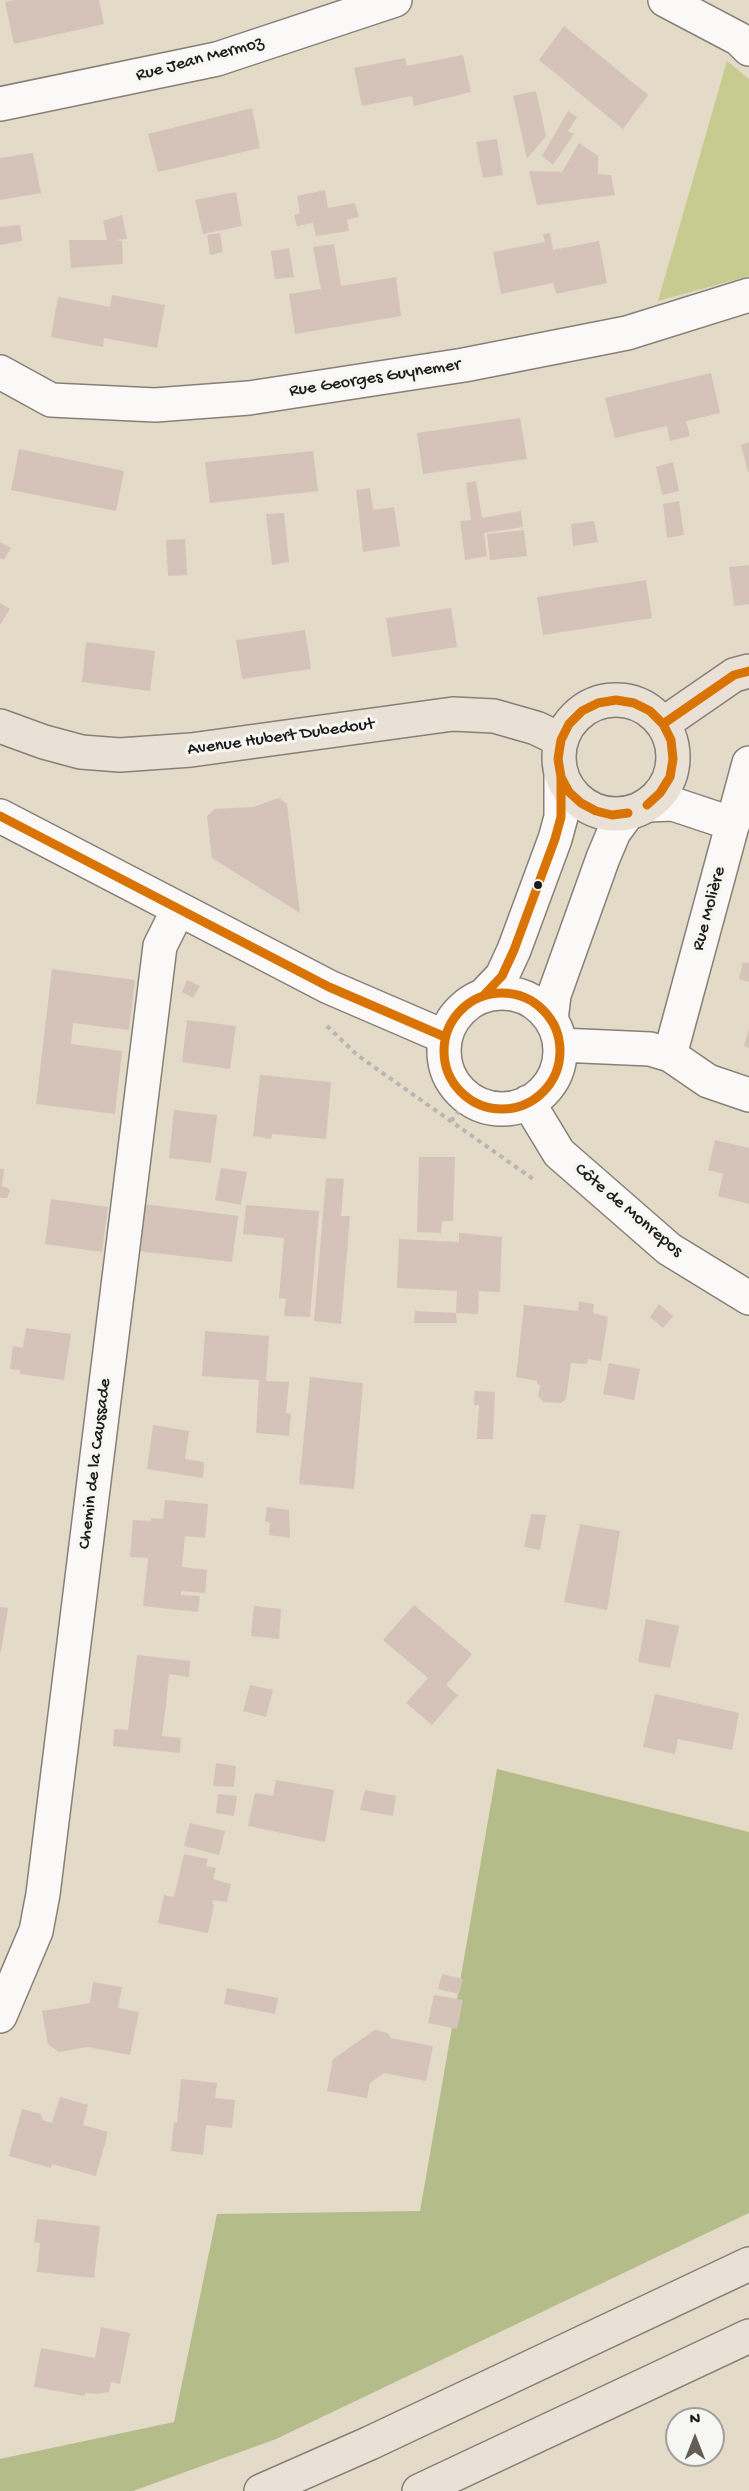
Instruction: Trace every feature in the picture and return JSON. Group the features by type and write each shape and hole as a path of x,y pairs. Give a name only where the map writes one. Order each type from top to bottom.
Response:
{"main road":[{"path":"663,724 734,675 749,671"},
{"path":"616,700 634,703 650,711 663,724 672,749 670,777 660,793 638,809 612,815 596,811 581,803 569,792 561,777 558,759 561,740 568,724 582,711 598,703 616,700"},
{"name":"Avenue Hubert Dubedout","path":"0,726 81,752 120,755 191,750 453,714 494,716 536,728 561,740"},
{"path":"261,2491 370,2443 749,2264"},
{"path":"419,2491 749,2336"}],"street":[{"name":"Rue Jean Mermoz","path":"0,104 217,59 395,0"},
{"path":"665,0 739,39 749,49"},
{"name":"Rue Georges Guynemer","path":"0,372 51,400 155,405 249,398 464,365 627,333 749,295"},
{"name":"Rue Molière","path":"670,1055 749,763"},
{"path":"561,777 561,817 514,950 502,976 484,995 466,1004 453,1019 445,1037 444,1056 448,1074 459,1090 491,1108 510,1108 528,1102 541,1093 551,1081 558,1066 554,994 614,832 638,809 673,804 733,824"},
{"path":"0,816 329,987 445,1037"},
{"name":"Chemin de la Caussade","path":"0,2016 36,1931 43,1894 160,946 178,910"},
{"path":"484,995 503,993 522,996 538,1006 555,1033 650,1049 670,1055 708,1081 749,1095"},
{"name":"Côte de Monrepos","path":"528,1102 559,1153 669,1249 749,1298"}],"path":[{"path":"325,1024 357,1055 452,1121 470,1098"}],"green space":[{"path":"727,61 749,79 749,276 658,301"},
{"path":"497,1769 749,1832 749,2213 276,2439 133,2491 0,2491 0,2459 174,2422 217,2214 420,2211"}],"building":[{"path":"99,0 104,24 14,44 5,2"},
{"path":"564,26 648,95 623,129 539,60"},
{"path":"463,55 471,92 414,106 412,96 362,106 354,68 405,58 407,66"},
{"path":"536,91 546,136 527,159 513,96"},
{"path":"252,108 260,148 158,172 148,134"},
{"path":"568,111 577,117 568,131 574,134 553,165 542,156"},
{"path":"497,139 503,175 483,178 476,142"},
{"path":"579,143 598,156 598,174 611,175 615,195 537,205 529,171 562,172"},
{"path":"33,153 41,193 0,200 0,158"},
{"path":"325,190 328,208 355,203 359,217 347,220 349,231 316,236 313,223 297,226 294,215 300,213 297,196"},
{"path":"236,192 242,226 203,234 195,200"},
{"path":"122,215 127,239 114,240 122,241 123,264 71,268 69,240 107,240 103,221"},
{"path":"20,225 22,241 0,245 0,227"},
{"path":"220,233 223,252 210,255 207,235"},
{"path":"550,233 553,250 599,241 607,283 556,294 553,283 501,294 493,252 545,242 543,234"},
{"path":"334,244 341,286 396,277 401,316 295,334 289,294 321,289 313,247"},
{"path":"289,248 294,277 275,279 271,251"},
{"path":"112,295 165,305 157,348 104,338 103,347 51,337 58,297 110,307"},
{"path":"711,373 720,413 686,421 690,436 670,441 667,426 615,438 605,398"},
{"path":"520,418 527,459 423,474 417,433"},
{"path":"749,442 749,472 748,472 741,445"},
{"path":"19,449 124,471 116,511 11,490"},
{"path":"313,451 318,491 210,503 205,462"},
{"path":"673,462 679,491 662,495 656,467"},
{"path":"476,481 482,518 521,511 523,527 484,533 487,556 465,560 460,521 471,520 466,483"},
{"path":"370,488 373,510 394,507 400,546 363,552 356,490"},
{"path":"679,501 684,535 667,538 663,504"},
{"path":"284,513 289,562 272,565 266,514"},
{"path":"594,521 598,542 573,546 571,524"},
{"path":"524,530 527,556 490,560 487,534"},
{"path":"185,539 187,575 168,576 166,540"},
{"path":"0,542 11,548 4,560 0,558"},
{"path":"749,565 749,604 734,606 729,567"},
{"path":"646,580 652,618 543,635 537,597"},
{"path":"0,603 10,609 0,625"},
{"path":"451,608 457,647 392,657 386,618"},
{"path":"305,630 311,669 242,679 236,640"},
{"path":"86,642 155,651 150,691 82,682"},
{"path":"279,798 287,804 300,913 212,858 207,816 215,809 253,807"},
{"path":"743,962 749,963 749,982 739,979"},
{"path":"52,969 135,980 129,1030 73,1023 71,1044 122,1051 115,1114 36,1104"},
{"path":"187,980 200,986 193,998 182,992"},
{"path":"187,1020 236,1026 230,1069 182,1062"},
{"path":"749,1028 749,1048 744,1046"},
{"path":"260,1075 331,1082 326,1139 272,1134 271,1139 253,1136"},
{"path":"174,1110 217,1115 211,1163 169,1158"},
{"path":"715,1140 749,1148 749,1204 718,1196 723,1174 708,1170"},
{"path":"419,1157 455,1157 453,1221 442,1221 441,1233 417,1232"},
{"path":"221,1168 247,1172 241,1205 215,1200"},
{"path":"0,1169 4,1169 2,1186 10,1191 7,1198 0,1198"},
{"path":"326,1178 344,1179 341,1216 350,1216 341,1324 314,1321"},
{"path":"51,1199 108,1207 102,1252 45,1244"},
{"path":"144,1204 238,1216 232,1262 138,1251"},
{"path":"246,1205 319,1211 310,1317 284,1316 286,1299 279,1298 284,1238 243,1234"},
{"path":"459,1233 502,1237 500,1292 479,1291 478,1314 456,1313 457,1291 397,1288 399,1239 459,1242"},
{"path":"579,1301 594,1304 593,1313 608,1317 601,1361 588,1359 587,1364 571,1363 566,1399 561,1403 543,1402 538,1396 540,1385 537,1381 516,1377 524,1305 578,1311"},
{"path":"659,1304 673,1316 663,1328 650,1317"},
{"path":"415,1311 456,1313 457,1323 414,1323"},
{"path":"26,1328 71,1334 64,1380 20,1374 20,1370 10,1369 13,1346 23,1348"},
{"path":"205,1331 269,1336 266,1381 289,1382 286,1413 291,1414 289,1436 256,1433 259,1380 202,1376"},
{"path":"609,1363 640,1369 634,1400 603,1394"},
{"path":"310,1377 363,1383 354,1489 299,1484"},
{"path":"475,1391 495,1392 493,1439 477,1439 479,1405 474,1405"},
{"path":"153,1425 189,1431 185,1459 204,1462 203,1478 147,1469"},
{"path":"165,1500 208,1504 205,1538 185,1536 182,1567 207,1570 205,1593 181,1591 181,1595 200,1596 198,1612 143,1606 148,1558 130,1557 133,1520 163,1519"},
{"path":"267,1507 289,1510 290,1538 269,1535 270,1523 265,1521"},
{"path":"531,1514 546,1515 540,1550 524,1547"},
{"path":"580,1524 620,1531 607,1610 564,1602"},
{"path":"414,1605 472,1654 446,1685 458,1695 432,1725 406,1703 428,1678 383,1640"},
{"path":"254,1606 281,1609 279,1639 251,1636"},
{"path":"0,1607 8,1608 1,1651 0,1651"},
{"path":"646,1619 679,1626 670,1668 638,1662"},
{"path":"137,1655 190,1661 189,1677 169,1674 162,1736 181,1738 180,1753 113,1746 114,1729 128,1730"},
{"path":"250,1685 273,1690 266,1717 243,1711"},
{"path":"655,1694 739,1713 732,1750 678,1739 675,1754 643,1747"},
{"path":"216,1763 236,1766 234,1787 213,1786"},
{"path":"276,1780 334,1790 325,1842 248,1826 255,1793 273,1796"},
{"path":"365,1790 396,1796 393,1816 360,1810"},
{"path":"218,1794 237,1796 234,1816 216,1813"},
{"path":"190,1823 225,1831 219,1855 184,1846"},
{"path":"184,1854 208,1859 206,1866 216,1868 213,1879 231,1884 227,1902 213,1900 208,1933 158,1923 164,1895 174,1897"},
{"path":"442,1974 463,1979 459,1994 438,1989"},
{"path":"93,1982 122,1987 118,2008 139,2012 130,2055 88,2047 59,2052 48,2044 42,2011 90,2003"},
{"path":"227,1988 278,1998 275,2014 224,2004"},
{"path":"434,1995 463,2000 457,2029 428,2023"},
{"path":"375,2030 388,2033 391,2038 433,2046 426,2081 384,2073 370,2083 367,2098 327,2091 333,2059"},
{"path":"181,2079 217,2083 215,2098 235,2100 232,2128 206,2125 203,2155 171,2151 174,2122 177,2123"},
{"path":"60,2097 88,2105 83,2125 108,2132 96,2176 52,2164 51,2168 9,2156 22,2109 41,2114 43,2120 52,2123"},
{"path":"37,2219 100,2226 94,2278 37,2272 40,2243 34,2242"},
{"path":"101,2327 130,2333 120,2384 111,2382 109,2392 85,2393 85,2396 34,2387 41,2348 95,2358"}],"transit line":[{"path":"663,724 734,675 749,671"},
{"path":"561,777 558,759 561,740 569,724 582,711 598,703 616,700 634,703 650,711 663,724 671,740 673,759 670,777 660,793 647,805"},
{"path":"484,995 502,976 514,950 555,839 561,817 561,777"},
{"path":"561,777 569,792 581,803 596,811 612,815 628,813"},
{"path":"0,816 329,987 445,1037"},
{"path":"502,993 524,998 543,1010 555,1029 560,1051 555,1073 543,1092 524,1104 502,1109 480,1104 461,1092 449,1073 444,1051 449,1029 461,1010 480,998 502,993"}]}
